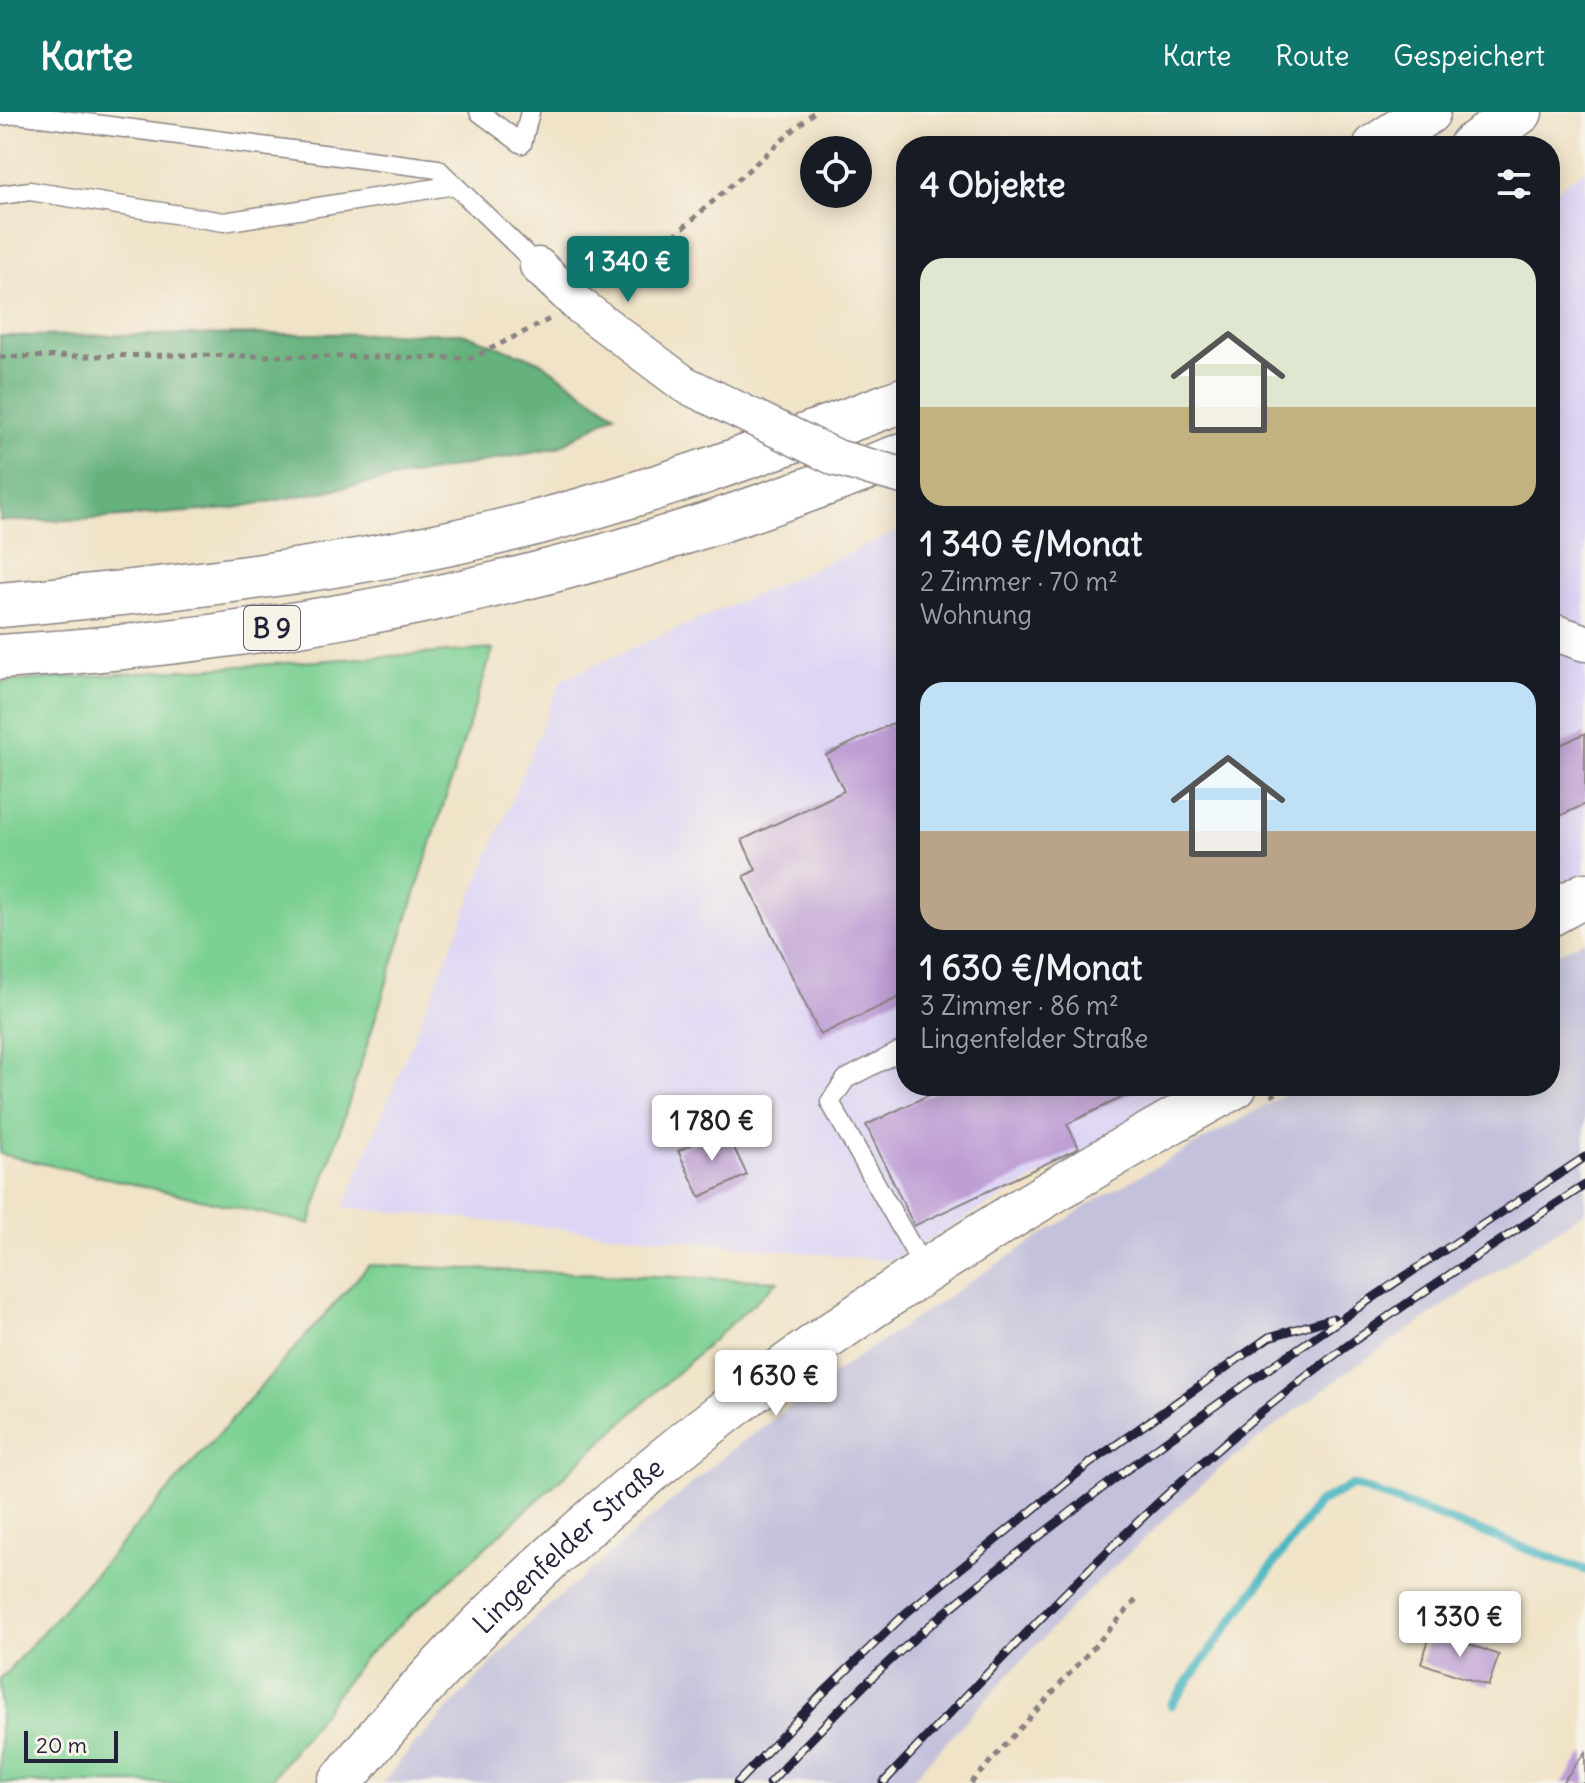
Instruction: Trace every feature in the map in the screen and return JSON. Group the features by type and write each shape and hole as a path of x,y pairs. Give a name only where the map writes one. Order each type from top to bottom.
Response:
{"main road":[{"path":"1391,136 1428,112"},
{"path":"1485,136 1520,112"},
{"name":"B 9","path":"0,605 225,581 381,557 472,538 618,501 896,403"},
{"name":"B 9","path":"0,657 236,634 411,604 540,574 742,514 896,458"},
{"path":"1560,909 1585,895"},
{"name":"Lingenfelder Straße","path":"340,1783 431,1678 514,1591 604,1509 801,1355 955,1252 1122,1151 1242,1096"}],"street":[{"path":"538,266 579,305 684,384 837,458 896,474"},
{"path":"1560,634 1585,643"}],"lane":[{"path":"479,112 522,144 530,112"},
{"path":"0,116 18,114 438,169 538,266"},
{"path":"0,195 30,191 224,222 455,185"},
{"path":"896,1053 846,1079 830,1102 926,1272"}],"path":[{"path":"0,357 472,358 579,305 667,242 814,112"},
{"path":"971,1783 1136,1600"}],"shaded area":[{"path":"1585,169 1585,873 1560,887 1560,188"},
{"path":"896,532 896,1096 1180,1096 891,1261 344,1207 561,680"},
{"path":"1585,940 1585,1211 1351,1369 1216,1471 1072,1607 908,1783 382,1783 413,1746 537,1616 730,1451 839,1370 1093,1202 1282,1096 1560,1096 1560,952"}],"green space":[{"path":"462,333 539,361 615,414 557,448 229,509 80,520 0,521 0,336"},
{"path":"493,649 310,1224 0,1154 0,682"},
{"path":"369,1265 778,1281 364,1658 269,1783 0,1783 0,1680"}],"building":[{"path":"896,722 896,999 820,1035 744,876 756,870 742,840 844,791 826,755"},
{"path":"1585,733 1585,804 1560,816 1560,745"},
{"path":"927,1096 1125,1096 1067,1124 1079,1148 914,1226 866,1125"},
{"path":"725,1129 747,1175 700,1197 678,1151"},
{"path":"1432,1631 1499,1655 1488,1686 1421,1663"},
{"path":"1585,1752 1585,1783 1562,1783"}],"waterway":[{"path":"1171,1705 1318,1503 1353,1485 1585,1570"}],"railway":[{"path":"769,1783 915,1638 1076,1508 1242,1387 1585,1157"},
{"path":"883,1783 1101,1557 1240,1430 1366,1333 1585,1185"},
{"path":"737,1783 818,1698 906,1613 1089,1464 1269,1337 1333,1318"}]}
